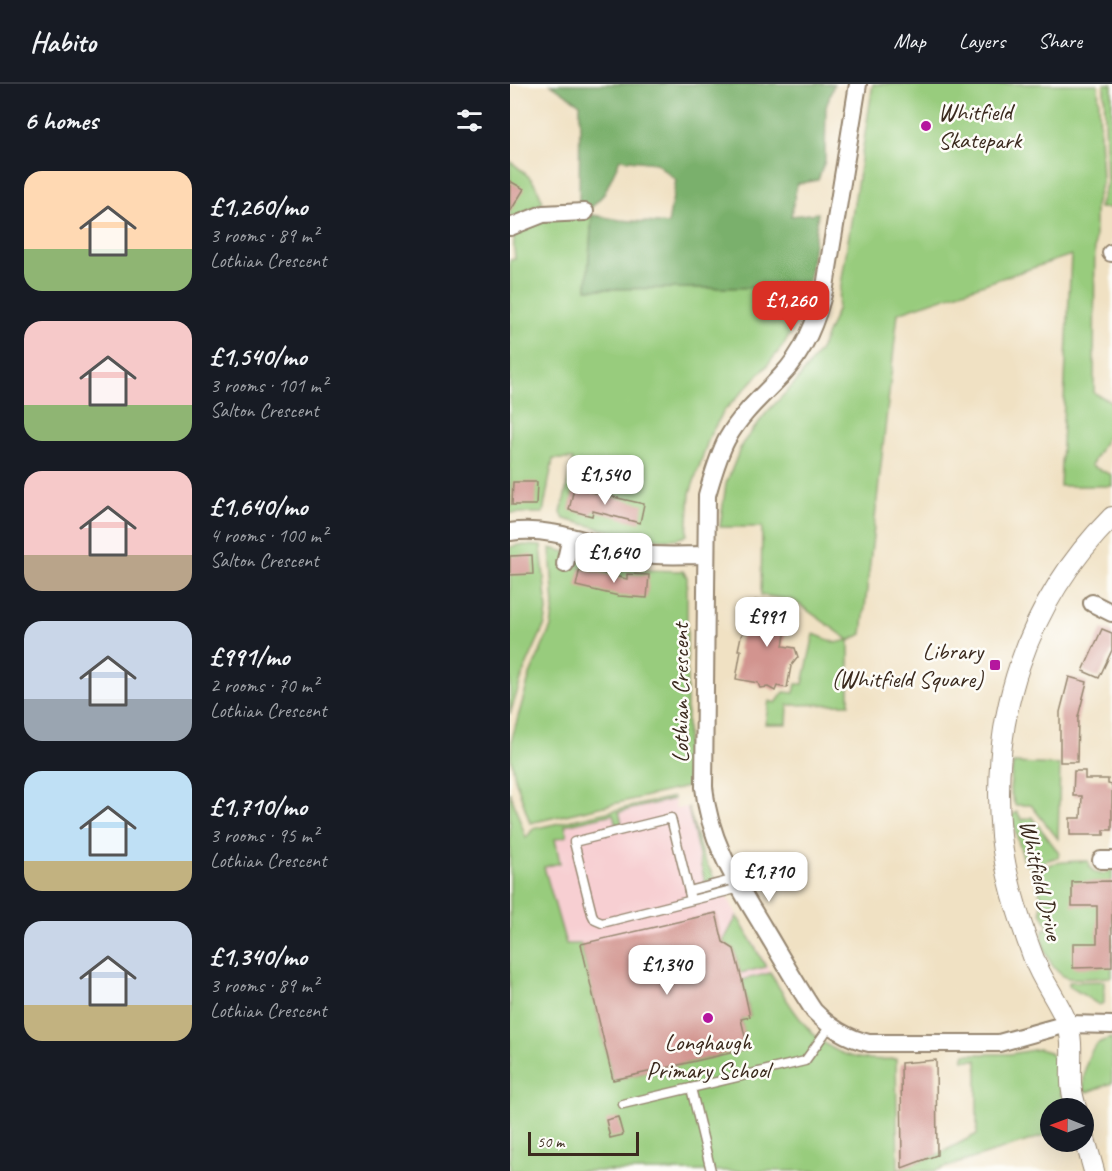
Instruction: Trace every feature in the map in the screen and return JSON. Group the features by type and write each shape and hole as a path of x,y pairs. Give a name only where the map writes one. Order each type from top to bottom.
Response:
{"street":[{"name":"Lothian Crescent","path":"858,84 825,287 817,320 801,352 783,375 748,408 728,437 707,495 704,787 710,826 718,847 738,883 814,1011 830,1026 853,1040 869,1043 999,1043 1067,1024 1112,1025"},
{"path":"510,227 543,214 585,212"},
{"name":"Whitfield Drive","path":"1074,1098 1067,1024 1034,960 1013,893 1001,838 999,771 1003,726 1010,694 1032,633 1063,575 1112,517"},
{"path":"510,532 540,531 649,555 705,555"},
{"path":"565,564 571,537"},
{"path":"1092,603 1112,614"},
{"path":"1089,1152 1095,1171"}],"lane":[{"path":"690,896 671,818 574,842 591,914 595,920 602,923 738,883"},
{"path":"623,1104 805,1061 830,1026"},
{"path":"691,1088 711,1171"}],"shaded area":[{"path":"673,797 676,809 688,807 702,855 800,1021 820,1040 846,1055 866,1059 896,1059 898,1171 614,1171 566,944 533,829"}],"green space":[{"path":"551,84 834,84 826,107 825,161 818,180 797,184 791,216 818,213 808,287 587,289 592,215 668,224 676,180 656,163 620,159 604,194 590,209 579,207 580,104"},
{"path":"873,84 1098,84 1102,181 1095,206 1094,393 1112,402 1112,428 1091,466 1112,475 1112,486 1060,486 1071,255 898,313 862,634 849,641 849,704 788,705 787,724 765,724 769,701 776,703 784,692 794,693 796,684 803,684 814,634 836,643 849,640 793,600 761,595 762,527 720,527 726,484 742,444 767,412 797,381 820,350 837,310"},
{"path":"1104,84 1112,84 1112,208 1099,208 1107,182"},
{"path":"510,161 531,179 543,203 515,217 510,217"},
{"path":"592,215 587,289 808,287 799,317 785,343 766,367 724,411 710,435 690,493 687,535 677,539 627,535 564,519 561,513 573,459 553,459 543,513 510,513 510,260 515,259 514,238 520,229 538,221"},
{"path":"541,546 547,611 545,624 524,671 510,714 510,547"},
{"path":"550,548 639,570 683,571 687,577 687,787 530,823 515,778 511,758 512,738 530,675 551,627 554,606"},
{"path":"1013,763 1060,765 1058,839 1031,805 1015,805 1010,790"},
{"path":"510,792 526,838 533,829 673,797 674,799 619,812 622,823 616,825 613,814 565,825 567,836 555,839 560,863 544,867 566,944 581,944 613,1080 747,1049 741,1019 750,1016 742,980 770,973 798,1016 809,1029 835,1050 850,1056 896,1059 898,1169 937,1155 977,1134 977,1060 963,1060 965,1054 1010,1054 1039,1049 1049,1052 1057,1062 1062,1098 1040,1098 1040,1137 934,1171 510,1171"},
{"path":"688,807 702,855 715,879 705,883"},
{"path":"1017,812 1022,820 1032,817 1059,853 1058,857 1045,861 1035,868 1025,864 1011,816"},
{"path":"1088,861 1091,869 1100,874 1112,869 1112,977 1068,978 1052,964 1045,950 1043,935 1044,929 1048,926 1041,911 1038,875 1048,865"},
{"path":"737,916 766,967 740,973 734,949 723,942"},
{"path":"1104,981 1104,1003 1099,1005 1069,986 1069,982"},
{"path":"1112,1038 1112,1083 1088,1092 1084,1090 1084,1078 1091,1053 1098,1043"}],"building":[{"path":"510,181 524,189 510,212"},
{"path":"513,482 537,482 536,505 512,505"},
{"path":"574,488 644,504 640,523 593,511 592,516 569,510"},
{"path":"532,555 533,574 510,575 510,556"},
{"path":"580,568 627,579 627,574 649,575 647,598 619,596 576,586"},
{"path":"755,600 790,606 783,646 795,648 798,657 791,666 787,688 777,686 775,691 768,687 760,688 758,683 736,679 741,636 743,633 749,633"},
{"path":"1102,629 1112,633 1112,650 1099,678 1083,671"},
{"path":"1069,677 1087,682 1078,717 1077,762 1060,762 1060,712"},
{"path":"1074,771 1085,771 1085,779 1108,779 1108,784 1112,785 1112,830 1104,830 1104,835 1070,835 1070,818 1081,818 1082,796 1073,796"},
{"path":"1112,881 1112,967 1073,968 1073,943 1097,943 1097,906 1072,906 1072,882"},
{"path":"716,913 723,942 734,949 742,980 750,1017 741,1019 748,1049 613,1080 581,944"},
{"path":"936,1060 937,1155 902,1168 901,1063"},
{"path":"618,1117 623,1135 610,1138 606,1120"}],"place":[{"name":"Whitfield Skatepark","path":"926,126"},
{"name":"Library (Whitfield Square)","path":"995,665"},
{"name":"Longhaugh Primary School","path":"708,1018"}]}
